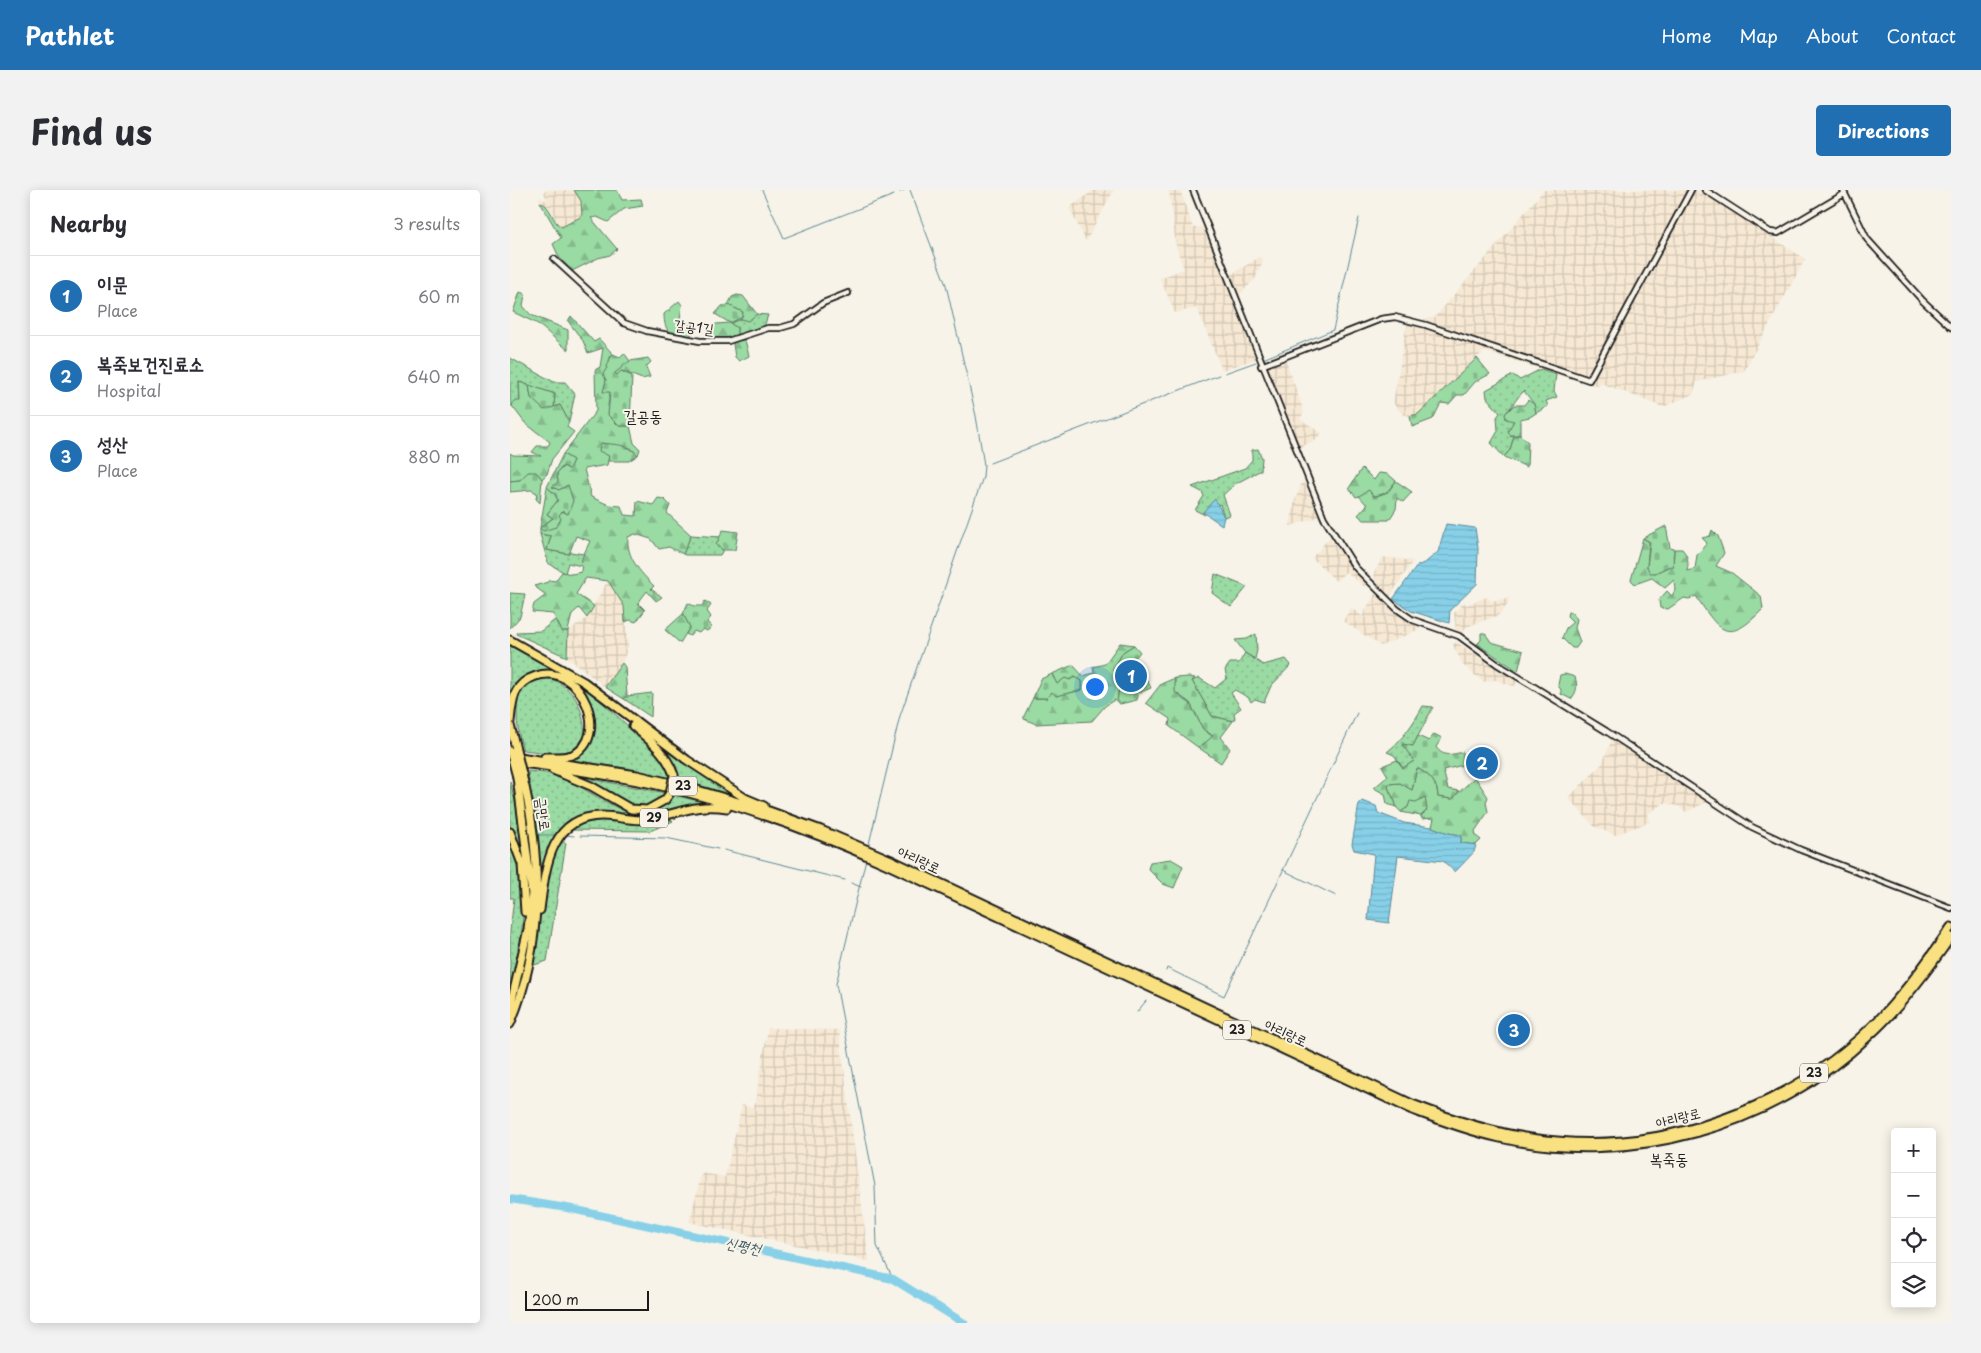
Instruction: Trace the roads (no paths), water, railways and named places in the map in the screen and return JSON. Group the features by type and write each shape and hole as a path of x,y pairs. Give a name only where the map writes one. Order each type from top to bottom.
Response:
{"highway":[{"path":"510,640 560,667 594,690 687,760 745,798 767,806 769,811"},
{"path":"510,723 512,700 517,687 527,678 554,673 568,680 581,692 588,708 590,727 588,740 582,749 572,755 560,758 545,757 540,760"},
{"path":"551,767 554,771 591,786 631,809 647,810 665,800 673,785 674,775 670,763 650,740 594,690"},
{"name":"금만로","path":"510,723 513,750 519,775 532,894 528,929 510,1008"},
{"name":"아리랑로","path":"510,756 637,775 684,786 769,811 849,844 1412,1104 1452,1120 1502,1133 1570,1142 1601,1144 1657,1142 1725,1124 1776,1102 1801,1088 1845,1057 1888,1018 1914,988 1951,937"},
{"name":"아리랑로","path":"510,761 661,786 734,806 849,844"},
{"name":"금만로","path":"510,1024 519,1003 525,980 537,908 534,841 528,798 519,775"},
{"name":"29","path":"537,908 540,910 547,859 553,845 564,830 574,824 595,816 646,820 697,806 708,805 730,808 734,806"},
{"path":"510,832 516,844 525,878 524,928 528,929"},
{"name":"아리랑로","path":"1626,1143 1724,1118 1773,1097 1822,1068 1884,1014 1910,984 1951,927"}],"street":[{"path":"1193,190 1261,366 1331,532 1355,567 1397,609 1424,625 1459,636 1497,664 1606,731 1752,827 1801,850 1951,908"},
{"path":"1261,366 1381,320 1395,317 1426,325 1589,380 1691,190"},
{"path":"1705,190 1770,232 1778,232 1844,192 1867,239 1951,327"},
{"name":"갈공1길","path":"554,259 624,323 648,331 700,341 728,341 768,328 787,326 803,318 823,303 848,293"}],"water":[{"path":"1215,499 1224,517 1222,525 1203,512"},
{"path":"1446,524 1475,528 1478,548 1477,584 1450,610 1449,623 1411,611 1393,599 1417,566 1426,562 1438,552"},
{"path":"1362,801 1376,806 1378,813 1404,823 1432,827 1448,833 1461,835 1461,843 1476,845 1474,852 1455,872 1443,861 1398,856 1389,923 1368,920 1374,854 1354,850 1352,844 1359,804"}],"waterway":[{"path":"762,190 784,238 894,195"},
{"path":"900,192 905,190"},
{"path":"868,848 900,716 983,477 984,465 976,416 946,285 910,190"},
{"path":"1263,359 1333,330 1359,218"},
{"path":"1225,373 1256,362"},
{"path":"990,463 1219,375"},
{"path":"1166,971 1167,968 1224,996 1357,713"},
{"path":"538,835 557,835"},
{"path":"566,835 574,836"},
{"path":"580,836 666,838 718,849"},
{"path":"724,850 845,880"},
{"path":"866,859 836,984 875,1186 877,1246 893,1279"},
{"path":"1283,870 1336,896"},
{"path":"851,883 861,887"},
{"path":"1137,1012 1146,1001"},
{"name":"신평천","path":"510,1199 567,1208 893,1279 964,1323"}],"place":[{"name":"이문","path":"1131,676"},
{"name":"복죽보건진료소","path":"1482,763"},
{"name":"성산","path":"1514,1030"}],"district":[{"name":"갈공동","path":"643,416"},
{"name":"복죽동","path":"1669,1159"}]}
